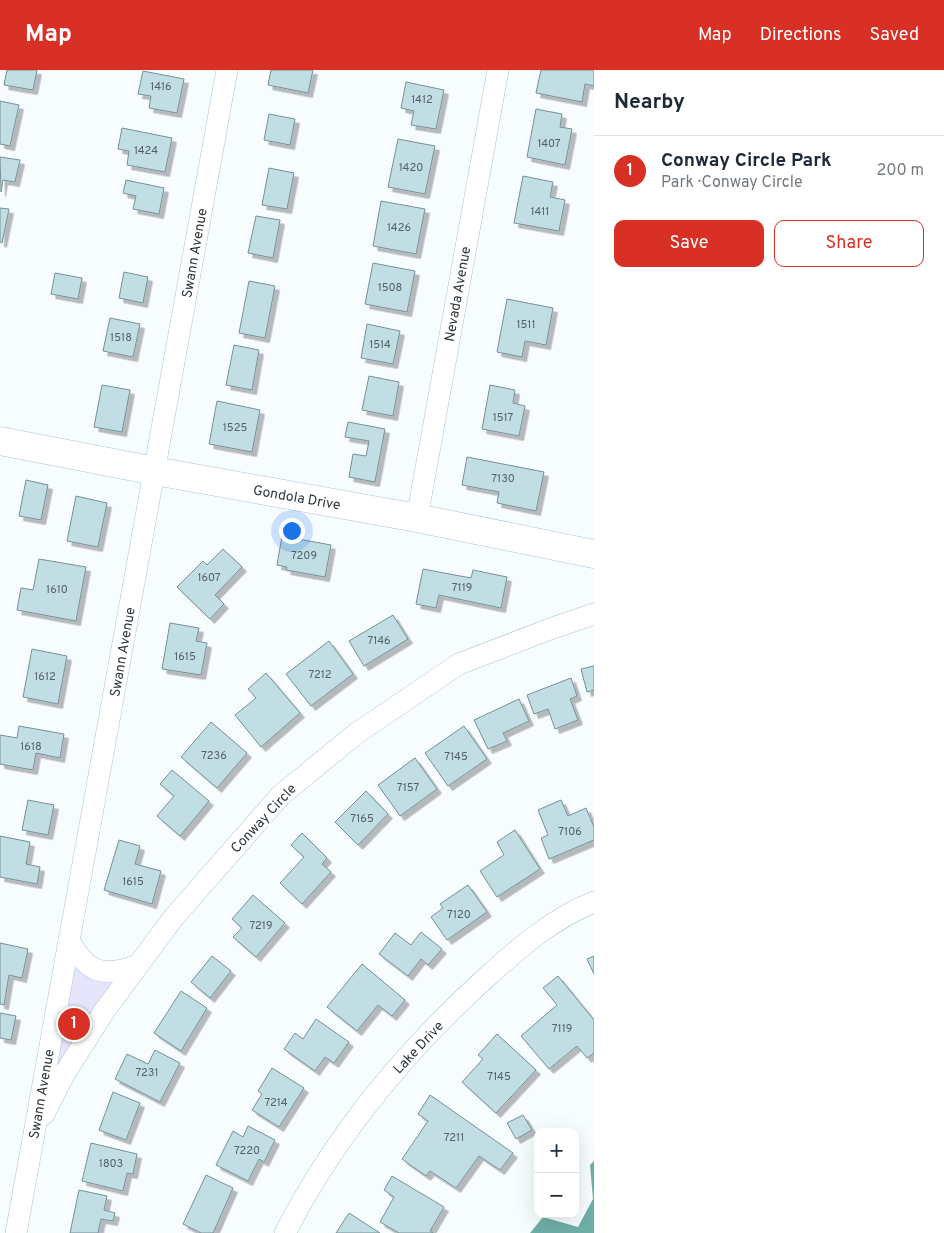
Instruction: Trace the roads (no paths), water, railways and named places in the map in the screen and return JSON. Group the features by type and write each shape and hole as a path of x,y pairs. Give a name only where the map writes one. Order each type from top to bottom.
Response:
{"street":[{"name":"Swann Avenue","path":"16,1233 227,70"},
{"name":"Nevada Avenue","path":"417,518 498,70"},
{"name":"Gondola Drive","path":"0,441 154,471 417,518 593,555"},
{"name":"Conway Circle","path":"33,1136 65,1073 105,1010 174,917 281,795 357,732 459,664 550,628 594,614"},
{"name":"Lake Drive","path":"285,1233 297,1210 341,1140 402,1062 466,996 525,943 580,907 594,902"},
{"path":"69,940 78,957 90,966 104,972 120,972 138,966"}],"place":[{"name":"Conway Circle Park","path":"74,1024"}]}
